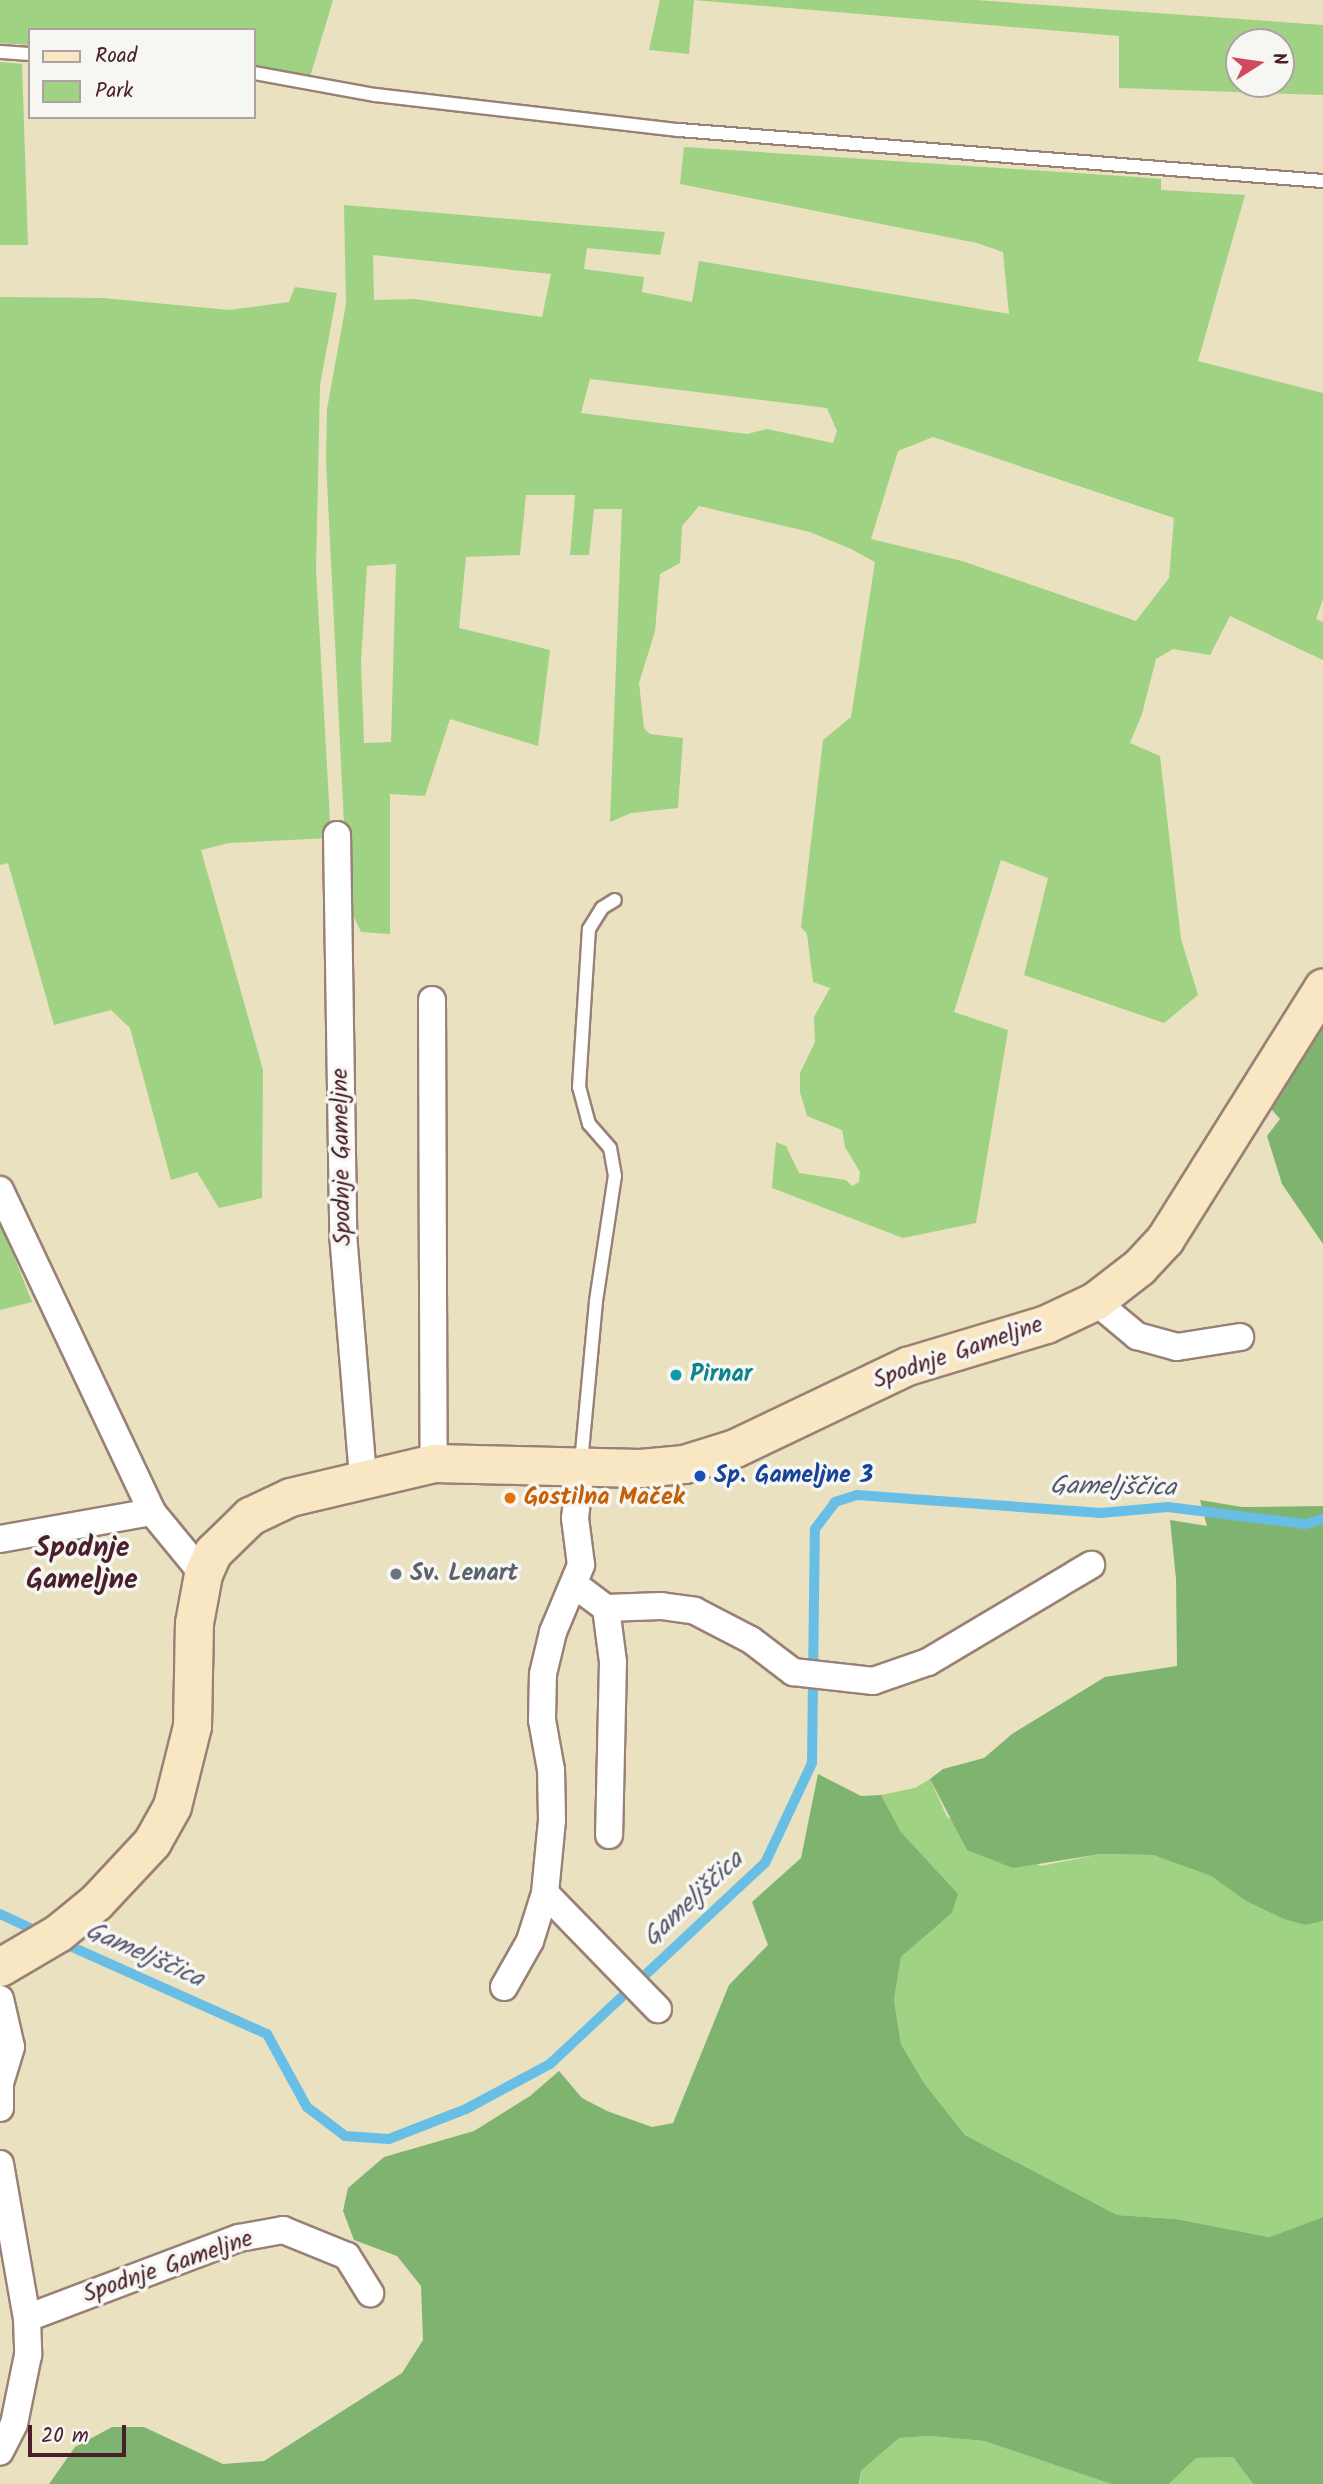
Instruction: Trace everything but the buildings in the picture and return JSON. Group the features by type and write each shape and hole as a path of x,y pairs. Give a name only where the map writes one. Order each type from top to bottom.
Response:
{"street":[{"name":"Spodnje Gameljne","path":"337,835 343,1234 363,1478"},
{"name":"Spodnje Gameljne","path":"8,1962 96,1902 152,1842 172,1806 192,1726 194,1623 204,1574 213,1552 250,1516 290,1497 434,1462 581,1467 684,1464 736,1448 906,1366 1046,1324 1095,1301 1139,1267 1165,1238 1323,987"},
{"path":"432,1000 434,1462"},
{"path":"0,1189 152,1512 204,1574"},
{"path":"1095,1301 1137,1336 1177,1347 1240,1337"},
{"path":"504,1987 530,1941 545,1893 552,1795 542,1720 543,1674 553,1632 582,1565 575,1517 581,1467"},
{"path":"0,1539 152,1512"},
{"path":"575,1585 606,1608 661,1606 695,1611 751,1640 793,1672 873,1681 928,1662 1091,1565"},
{"path":"606,1608 613,1662 609,1835"},
{"path":"545,1893 653,2003"},
{"path":"0,1999 11,2047 1,2083 0,2108"},
{"path":"0,2164 27,2318 23,2391 0,2452"},
{"name":"Spodnje Gameljne","path":"27,2318 239,2238 283,2230 347,2256 370,2293"}],"lane":[{"path":"0,52 28,54"},
{"path":"256,73 375,95 679,130 1323,181"},
{"path":"581,1467 596,1301 615,1176 610,1148 589,1124 579,1087 589,929 602,908 615,900"}],"green space":[{"path":"0,0 333,0 310,77 256,69 256,28 28,28 28,45 0,43"},
{"path":"660,0 694,0 689,54 649,50"},
{"path":"694,0 976,0 1323,25 1323,95 1295,94 1295,28 1225,28 1225,92 1119,88 1119,36"},
{"path":"0,62 22,64 28,245 0,245"},
{"path":"684,147 1161,179 1161,190 1245,195 1198,361 1323,393 1323,599 1316,619 1323,622 1323,660 1230,616 1210,655 1173,649 1156,659 1142,714 1130,743 1160,756 1181,939 1198,995 1164,1023 1024,975 1048,878 1001,860 954,1012 1008,1030 976,1223 903,1238 772,1188 776,1142 786,1146 799,1173 846,1180 852,1186 859,1182 860,1172 845,1147 842,1130 807,1116 800,1092 800,1073 815,1042 814,1017 830,988 813,982 807,934 801,927 823,740 851,717 875,562 851,549 810,532 699,506 682,526 680,563 660,574 655,631 639,683 644,728 650,734 683,738 678,808 631,813 610,822 622,509 594,509 589,555 570,555 575,495 526,495 520,555 466,557 459,628 550,650 538,746 450,719 425,796 390,794 390,934 361,932 348,904 326,461 327,409 346,304 344,205 665,232 660,255 587,248 584,269 644,277 642,292 692,302 699,261 1009,314 1003,252 977,243 680,184","holes":["373,255 551,274 542,317 415,299 374,300","590,379 827,408 837,431 833,443 767,429 747,434 581,413","933,437 1174,518 1169,578 1136,621 962,561 871,539 898,451","396,564 391,742 364,743 361,662 367,566"]},
{"path":"295,287 337,293 320,385 316,570 331,838 229,843 201,850 263,1070 262,1198 219,1208 197,1172 171,1180 130,1028 111,1010 54,1025 8,863 0,865 0,297 103,298 229,310 289,302"},
{"path":"1323,1020 1323,1244 1282,1184 1267,1136 1280,1119 1267,1104"},
{"path":"0,1221 32,1302 0,1310"},
{"path":"1200,1500 1242,1507 1323,1506 1323,1921 1306,1925 1284,1919 1246,1901 1211,1876 1153,1855 1101,1854 1013,1868 967,1850 930,1779 943,1769 984,1758 1012,1734 1105,1677 1177,1666 1176,1579 1170,1520 1207,1526"},
{"path":"818,1774 861,1796 881,1795 901,1832 958,1894 952,1913 901,1957 894,2000 901,2044 924,2083 965,2135 1117,2215 1176,2219 1269,2237 1323,2217 1323,2484 1253,2484 1233,2457 1196,2458 1169,2484 1111,2484 984,2441 929,2436 899,2438 861,2471 859,2484 49,2484 75,2447 112,2427 144,2427 223,2464 264,2461 402,2373 423,2340 421,2286 397,2256 354,2240 343,2211 348,2188 384,2157 474,2131 530,2096 559,2071 582,2098 607,2111 652,2127 673,2123 729,1985 768,1945 752,1902 801,1858"},
{"path":"930,1779 947,1817 1041,1866 1101,1854 1153,1855 1211,1876 1246,1901 1306,1925 1323,1921 1323,2217 1269,2237 1176,2219 1117,2215 965,2135 924,2083 901,2044 894,2000 901,1957 952,1913 957,1894 901,1832 881,1795 915,1788"},
{"path":"929,2436 984,2441 1111,2484 860,2484 861,2471 899,2438"},
{"path":"1233,2457 1253,2484 1169,2484 1196,2458"}],"waterway":[{"name":"Gameljščica","path":"61,1942 267,2034 307,2107 345,2136 389,2139 466,2109 550,2064 765,1863 812,1763 815,1529 835,1502 857,1495 1101,1513 1168,1507 1305,1524 1323,1519"},
{"name":"Gameljščica","path":"0,1914 41,1933"}],"place":[{"name":"Pirnar","path":"676,1375"},
{"name":"Sp. Gameljne 3","path":"700,1476"},
{"name":"Gostilna Maček","path":"510,1498"},
{"name":"Sv. Lenart","path":"396,1574"}],"district":[{"name":"Spodnje Gameljne","path":"82,1565"}]}
